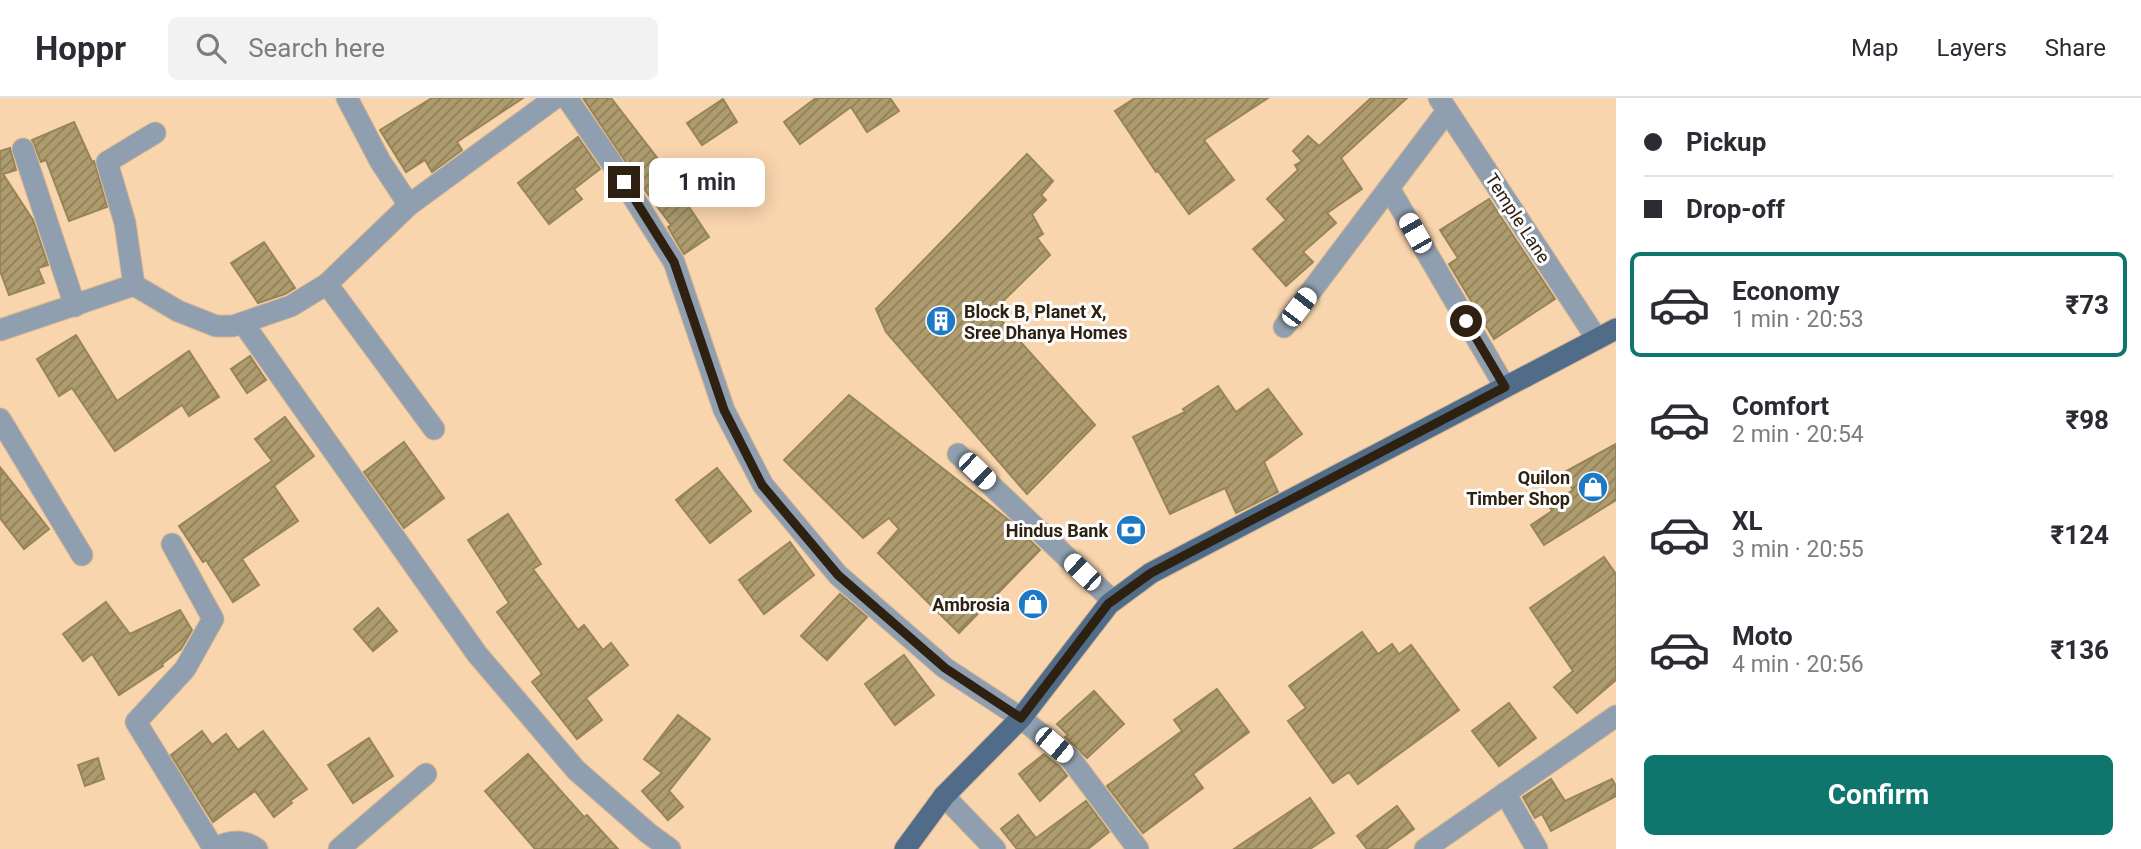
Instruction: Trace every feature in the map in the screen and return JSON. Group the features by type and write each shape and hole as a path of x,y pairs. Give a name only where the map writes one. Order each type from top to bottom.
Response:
{"main road":[{"path":"905,849 944,796 1021,718 1113,601 1151,573 1616,328"}],"street":[{"path":"346,98 380,161 409,205"},
{"path":"134,285 178,311 216,326 233,326 291,306 327,284 409,205 555,98"},
{"path":"567,98 674,262 724,410 762,485 838,575 945,668 1021,718 1070,758 1138,849"},
{"path":"1284,327 1389,188 1443,105"},
{"name":"Temple Lane","path":"1443,105 1597,339"},
{"path":"134,285 125,223 107,162 155,133"},
{"path":"23,149 75,306"},
{"path":"1389,188 1505,387"},
{"path":"327,284 434,429"},
{"path":"0,330 134,285"},
{"path":"243,323 477,654 576,770 670,849"},
{"path":"0,419 82,555"},
{"path":"958,454 1113,601"},
{"path":"172,544 213,619 185,669 136,722 214,849 227,842 250,844 257,849"},
{"path":"1425,849 1616,716"},
{"path":"340,849 426,774"},
{"path":"1505,793 1537,849"},
{"path":"944,796 995,849"}],"building":[{"path":"432,98 523,98 457,142 462,150 432,172 425,160 406,172 380,130"},
{"path":"583,98 611,98 675,181 673,183 709,237 684,254 668,227 671,225"},
{"path":"816,98 890,98 899,111 867,132 851,107 800,144 784,122"},
{"path":"1135,98 1268,98 1204,140 1234,180 1189,214 1158,171 1156,172 1115,111"},
{"path":"1371,98 1407,98 1341,158 1362,189 1327,213 1336,223 1303,252 1313,262 1286,286 1253,249 1286,220 1267,199 1298,170 1295,165 1302,161 1293,151 1308,136 1319,146"},
{"path":"723,99 737,122 702,145 687,123"},
{"path":"74,122 92,162 94,161 107,207 69,221 46,160 41,162 32,140"},
{"path":"578,137 600,169 574,189 582,199 549,224 518,183"},
{"path":"10,148 16,170 3,174 33,220 48,265 38,268 44,283 9,295 0,271 0,151"},
{"name":"Block B, Planet X, Sree Dhanya Homes","path":"1027,154 1053,181 1041,195 1046,200 1032,214 1043,234 1037,238 1050,255 993,311 1095,425 1027,494 886,332 876,309"},
{"path":"1489,199 1555,299 1494,339 1449,264 1458,258 1440,230"},
{"path":"264,242 295,288 258,303 231,263"},
{"path":"76,335 117,401 189,351 219,397 189,416 182,405 115,451 72,388 59,396 37,359"},
{"path":"250,356 266,380 247,393 231,369"},
{"path":"1218,386 1236,412 1268,389 1302,434 1264,462 1278,492 1236,513 1225,488 1170,514 1133,437 1185,412 1183,409"},
{"path":"849,395 1010,521 1040,550 959,633 878,553 899,529 889,518 863,538 784,460"},
{"path":"285,417 314,456 274,486 298,521 242,559 259,585 233,602 206,560 203,562 179,526 272,461 255,439"},
{"path":"404,442 444,498 404,528 364,472"},
{"name":"Quilon Timber Shop","path":"1616,444 1616,500 1544,545 1531,525 1552,511 1549,506 1573,490 1563,473"},
{"path":"0,467 49,529 24,549 0,518"},
{"path":"717,468 751,511 710,543 676,500"},
{"path":"508,514 541,564 533,569 578,630 584,625 603,650 611,643 628,665 586,698 602,720 577,739 532,682 542,674 497,612 509,603 468,540"},
{"path":"790,542 814,575 764,614 739,580"},
{"path":"1604,557 1616,574 1616,680 1577,713 1554,687 1573,671 1530,608"},
{"path":"840,594 867,617 827,660 801,636"},
{"path":"106,602 130,634 180,610 192,630 181,649 162,664 163,666 119,695 92,654 83,661 63,634"},
{"path":"378,608 397,631 373,651 354,629"},
{"path":"1362,632 1378,654 1392,644 1399,654 1411,645 1459,710 1358,784 1349,772 1333,783 1288,721 1306,708 1289,686"},
{"path":"904,655 934,695 895,725 865,684"},
{"path":"1217,689 1249,732 1193,774 1203,788 1143,833 1107,786 1182,731 1174,720"},
{"path":"1094,691 1124,724 1087,758 1065,737 1068,735 1057,724"},
{"path":"1509,703 1536,738 1499,766 1472,731"},
{"path":"678,715 710,739 669,791 683,807 668,820 642,791 662,773 644,759"},
{"path":"202,731 212,745 226,734 238,750 263,731 307,789 274,817 255,791 213,822 171,755"},
{"path":"369,738 393,776 353,803 328,765"},
{"path":"528,754 584,817 587,815 618,849 535,849 485,791"},
{"path":"1044,754 1067,776 1040,801 1019,774"},
{"path":"98,758 104,779 85,786 78,765"},
{"path":"1551,779 1565,801 1612,779 1616,786 1616,796 1551,831 1542,814 1535,818 1523,797"},
{"path":"1310,798 1334,833 1310,849 1234,849"},
{"path":"1086,801 1109,832 1088,849 1017,849 1001,829 1018,815 1036,838"},
{"path":"1397,806 1414,829 1386,849 1367,849 1357,836"}],"place":[{"name":"Block B, Planet X, Sree Dhanya Homes","path":"941,321"},
{"name":"Quilon Timber Shop","path":"1593,487"},
{"name":"Hindus Bank","path":"1131,530"},
{"name":"Ambrosia","path":"1033,604"}],"route":[{"path":"624,182 674,262 724,410 762,485 838,575 945,668 1021,718 1108,604 1151,573 1505,387 1466,321"}]}
